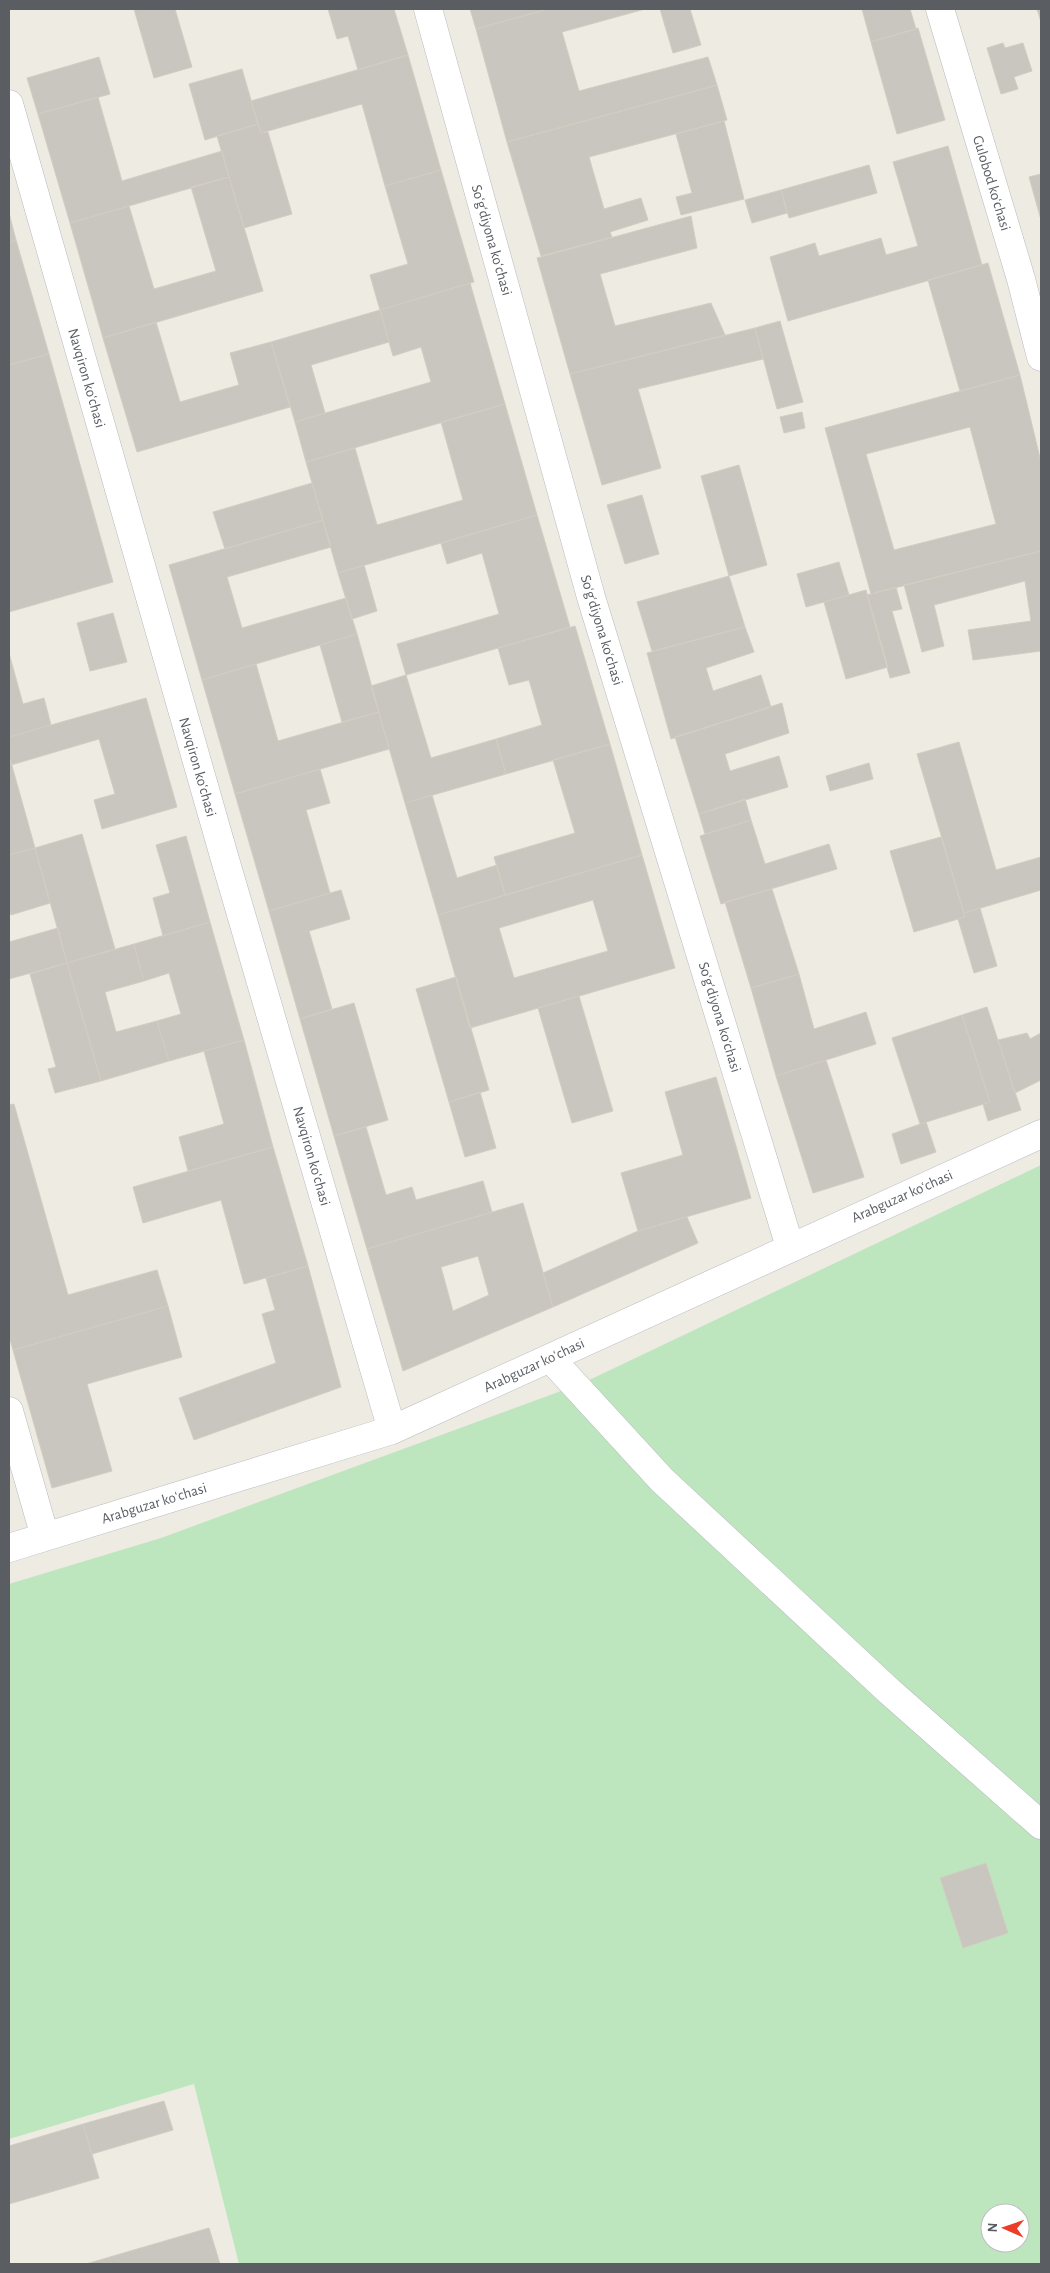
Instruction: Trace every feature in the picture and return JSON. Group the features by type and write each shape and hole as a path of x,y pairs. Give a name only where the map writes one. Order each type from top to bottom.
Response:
{"street":[{"name":"Soʻgʻdiyona koʻchasi","path":"428,9 591,598 790,1247"},
{"name":"Gulobod koʻchasi","path":"940,9 1021,280 1041,357"},
{"name":"Navqiron koʻchasi","path":"9,104 224,856 392,1430"},
{"name":"Arabguzar koʻchasi","path":"9,1548 392,1430 1041,1134"},
{"path":"550,1358 662,1480 889,1691 1041,1825"},
{"path":"9,1411 45,1537"}],"green space":[{"path":"1041,1165 1041,2264 239,2264 194,2084 9,2139 9,1584 161,1538 583,1383"}],"building":[{"path":"134,9 175,9 192,67 154,78"},
{"path":"328,9 394,9 408,55 358,70 348,36 337,39"},
{"path":"470,9 548,9 476,29"},
{"path":"548,9 645,9 562,32 579,91 708,57 717,85 507,142 476,29"},
{"path":"660,9 690,9 701,45 673,53"},
{"path":"862,9 910,9 916,29 871,42"},
{"path":"1037,9 1041,9 1041,22"},
{"path":"918,28 945,120 897,134 871,42"},
{"path":"1003,43 1005,48 1023,43 1032,71 1014,77 1018,89 1001,94 987,48"},
{"path":"408,55 441,170 385,186 362,104 261,133 251,101"},
{"path":"99,57 110,94 38,114 27,78"},
{"path":"242,69 258,124 205,140 189,84"},
{"path":"717,85 727,120 589,157 604,209 641,198 648,220 610,232 612,237 541,256 507,142"},
{"path":"98,97 122,181 222,151 229,177 70,223 38,114"},
{"path":"724,121 744,199 681,215 676,197 692,193 676,134"},
{"path":"258,124 261,133 268,132 292,214 244,228 217,136"},
{"path":"948,146 982,265 788,321 770,257 815,243 819,256 881,238 886,255 918,246 893,162"},
{"path":"869,165 877,193 789,218 781,190"},
{"path":"441,170 474,282 380,310 370,275 408,264 385,186"},
{"path":"1041,174 1041,220 1029,177"},
{"path":"229,177 263,291 103,338 70,223 129,206 154,289 216,271 191,187"},
{"path":"781,190 787,213 752,223 745,200"},
{"path":"9,213 16,240 9,243"},
{"path":"691,216 697,248 600,274 615,326 711,303 725,335 570,374 537,258"},
{"path":"16,240 49,354 9,365 9,243"},
{"path":"988,263 1020,375 960,391 928,280"},
{"path":"470,283 505,404 306,462 295,422 431,382 421,347 393,356 380,310"},
{"path":"380,310 389,342 311,365 325,413 295,422 271,342"},
{"path":"780,321 803,402 777,409 755,328"},
{"path":"156,322 180,402 239,385 230,353 271,342 290,407 137,452 103,338"},
{"path":"755,328 763,359 638,389 661,468 602,485 570,374"},
{"path":"49,354 113,582 9,612 9,365"},
{"path":"1020,375 1041,462 1041,551 871,594 825,428","holes":["970,427 996,524 894,550 866,454"]},
{"path":"505,404 537,515 338,573 306,462 355,448 377,525 463,500 441,422"},
{"path":"802,412 805,428 784,433 780,417"},
{"path":"739,465 767,565 729,576 701,476"},
{"path":"312,483 323,520 225,549 213,512"},
{"path":"642,495 659,554 625,564 607,505"},
{"path":"537,515 570,627 406,675 397,644 499,614 482,553 447,564 441,543"},
{"path":"323,520 331,547 227,577 242,628 346,598 357,634 202,680 169,565"},
{"path":"1041,551 1041,651 973,660 968,630 1031,621 1025,581 934,605 944,646 922,652 904,585"},
{"path":"839,562 849,595 806,607 797,574"},
{"path":"364,565 377,611 352,619 338,573"},
{"path":"729,576 745,627 652,651 637,602"},
{"path":"896,587 902,609 892,611 910,673 890,678 867,595"},
{"path":"866,590 888,667 846,679 824,602"},
{"path":"113,613 127,662 90,671 77,623"},
{"path":"575,626 610,744 506,774 496,739 542,725 529,680 509,685 498,648"},
{"path":"745,627 754,652 706,668 713,691 761,675 771,707 671,739 647,653"},
{"path":"357,634 379,712 342,722 320,645"},
{"path":"9,653 23,704 44,698 51,725 9,737"},
{"path":"256,664 278,741 379,712 389,749 235,794 202,680"},
{"path":"406,675 431,758 496,739 506,774 405,803 371,686"},
{"path":"146,698 177,807 102,829 94,800 115,794 99,739 11,765 9,737"},
{"path":"782,703 789,733 725,754 730,771 779,756 788,787 699,814 675,737"},
{"path":"959,742 996,870 1041,857 1041,890 964,913 917,754"},
{"path":"610,744 642,855 505,895 494,857 575,833 553,760"},
{"path":"9,755 35,848 9,855"},
{"path":"869,763 873,779 830,791 826,776"},
{"path":"320,769 330,803 306,810 330,893 269,911 235,794"},
{"path":"432,795 457,878 497,865 505,895 438,915 405,803"},
{"path":"745,799 751,820 705,834 699,814"},
{"path":"751,820 765,864 829,844 837,869 721,904 700,836"},
{"path":"82,834 115,949 67,963 35,848"},
{"path":"186,836 210,922 163,936 153,898 170,893 156,845"},
{"path":"941,837 965,917 914,932 890,851"},
{"path":"35,848 50,903 11,915 9,908 9,855"},
{"path":"642,855 675,968 470,1028 438,915","holes":["593,900 608,951 514,978 499,928"]},
{"path":"772,889 799,974 751,988 725,902"},
{"path":"341,890 350,919 309,931 332,1009 300,1019 269,911"},
{"path":"980,908 997,966 974,973 958,919 965,917 964,913"},
{"path":"210,922 244,1040 169,1061 157,1021 181,1014 169,973 144,981 134,944"},
{"path":"58,928 67,963 9,979 9,942"},
{"path":"134,944 144,981 105,992 116,1032 157,1021 169,1061 101,1081 67,963"},
{"path":"67,963 101,1081 55,1093 48,1069 56,1067 30,974"},
{"path":"799,974 814,1029 866,1012 876,1044 776,1076 751,988"},
{"path":"456,977 489,1090 449,1102 416,989"},
{"path":"579,996 613,1111 572,1123 538,1008"},
{"path":"354,1003 388,1120 334,1136 300,1019"},
{"path":"987,1007 1021,1110 988,1121 983,1104 990,1102 962,1015"},
{"path":"962,1015 990,1102 920,1124 892,1038"},
{"path":"1027,1033 1030,1039 1041,1033 1041,1080 1015,1093 998,1040"},
{"path":"244,1040 273,1147 188,1171 179,1137 224,1124 204,1051"},
{"path":"826,1060 864,1177 813,1193 776,1076"},
{"path":"716,1077 751,1198 638,1231 621,1173 683,1155 665,1092"},
{"path":"480,1092 496,1148 465,1157 449,1102"},
{"path":"14,1104 68,1295 157,1270 168,1306 13,1350 9,1336 9,1105"},
{"path":"926,1122 936,1152 901,1164 892,1134"},
{"path":"366,1127 386,1195 412,1187 416,1200 483,1181 492,1212 367,1249 334,1136"},
{"path":"273,1147 308,1266 244,1284 221,1200 143,1223 133,1187"},
{"path":"523,1203 553,1307 403,1371 367,1249","holes":["478,1256 489,1295 453,1311 441,1267"]},
{"path":"687,1217 698,1243 553,1307 543,1273 638,1231"},
{"path":"308,1266 341,1387 194,1440 179,1398 276,1363 262,1314 275,1310 266,1278"},
{"path":"168,1306 182,1357 87,1384 112,1471 52,1488 13,1350"},
{"path":"986,1863 1008,1933 963,1948 940,1878"},
{"path":"164,2101 173,2130 92,2154 83,2124"},
{"path":"83,2124 99,2178 9,2204 9,2146"},
{"path":"209,2228 220,2264 86,2264"}]}
